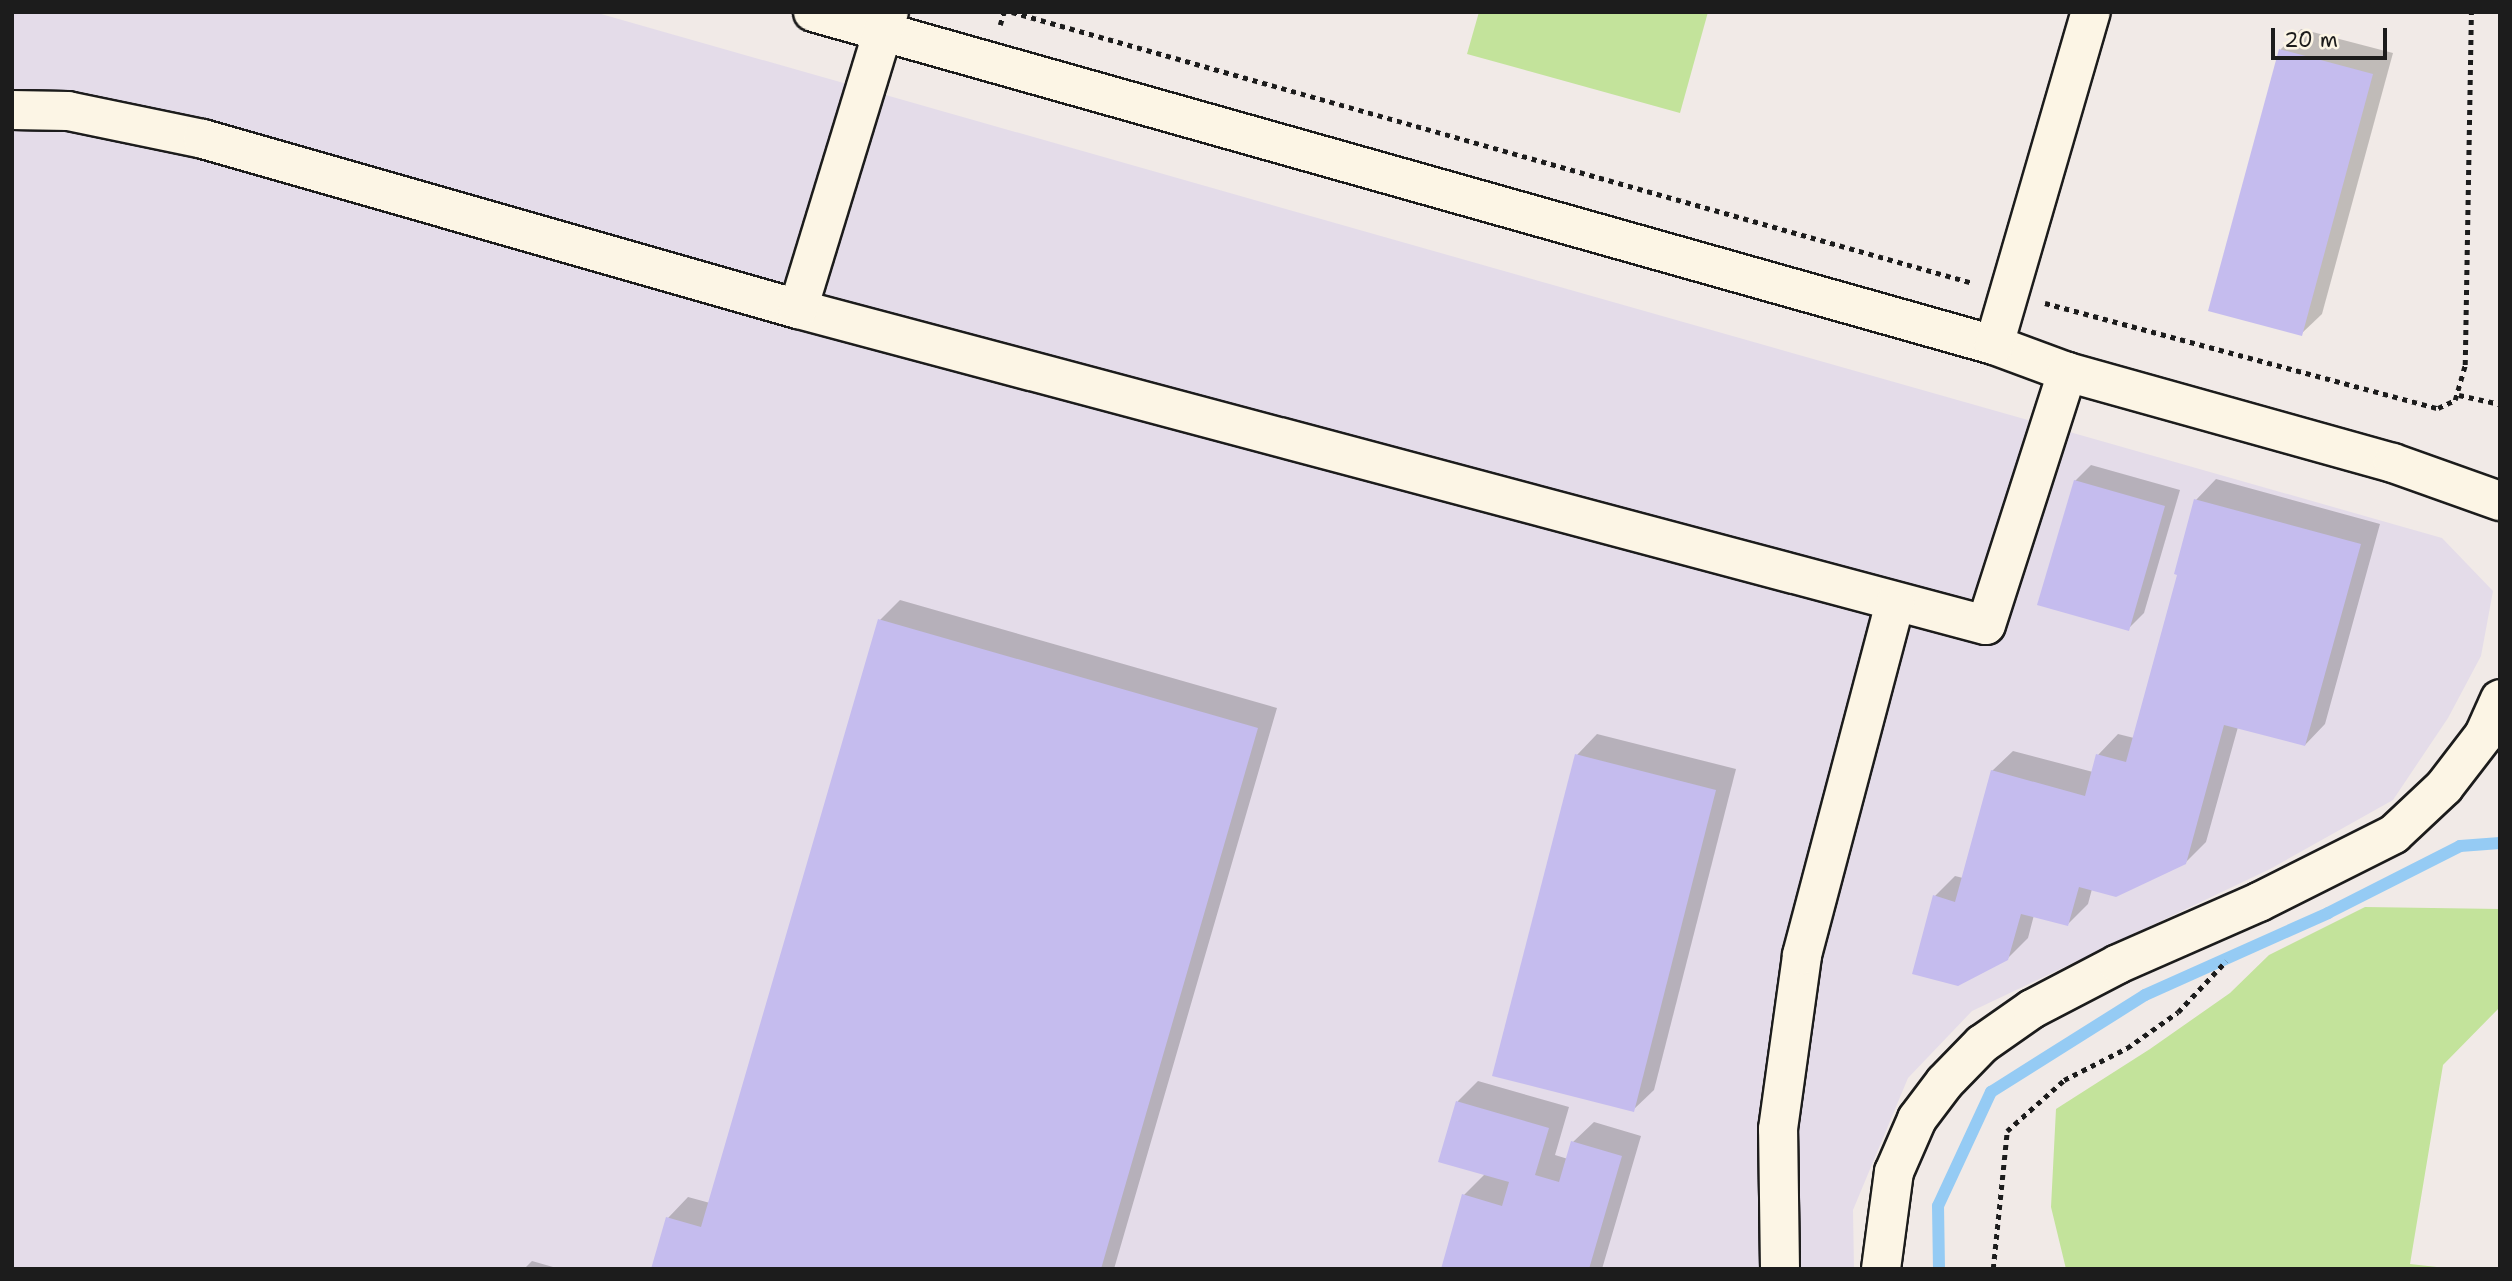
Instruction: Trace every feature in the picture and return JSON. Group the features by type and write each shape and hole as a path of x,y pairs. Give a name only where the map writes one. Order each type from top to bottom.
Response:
{"street":[{"path":"813,12 887,22 1994,345 2067,372 2393,463 2500,500"},
{"path":"1994,345 2091,12"},
{"path":"798,309 887,22"},
{"path":"12,110 68,111 203,139 798,309 1895,603 1986,625 2067,372"},
{"path":"1780,1269 1778,1129 1802,955 1895,603"},
{"path":"1881,1269 1894,1172 1917,1119 1945,1082 1982,1044 2032,1009 2118,964 2259,902 2395,834 2452,776 2484,735 2500,699"}],"path":[{"path":"1012,12 2009,293 2438,408 2459,395 2500,404"},
{"path":"2459,395 2465,365 2471,12"},
{"path":"1993,1269 2007,1131 2064,1080 2127,1048 2178,1012 2235,952"}],"shaded area":[{"path":"12,12 594,12 2442,538 2493,591 2481,656 2448,718 2393,800 2270,869 1972,1011 1908,1078 1853,1210 1854,1269 12,1269"}],"green space":[{"path":"1479,12 1708,12 1680,113 1467,54"},
{"path":"2365,907 2500,909 2500,1007 2443,1065 2410,1264 2455,1269 2066,1269 2051,1207 2056,1109 2150,1049 2230,993 2269,955"}],"building":[{"path":"2279,49 2373,74 2302,336 2208,311"},
{"path":"2074,480 2165,506 2129,631 2037,605"},
{"path":"2194,499 2361,544 2305,746 2224,725 2186,864 2116,897 2079,887 2068,926 2021,914 2008,960 1958,986 1912,974 1933,895 1955,902 1991,770 2085,796 2096,754 2126,762 2177,575 2174,574"},
{"path":"878,619 1258,728 1101,1269 651,1269 666,1217 701,1227"},
{"path":"1575,754 1716,790 1634,1112 1492,1076"},
{"path":"1456,1101 1549,1128 1535,1175 1559,1182 1571,1141 1622,1156 1589,1269 1441,1269 1462,1194 1502,1206 1509,1182 1438,1162"}],"waterway":[{"path":"1939,1269 1938,1206 1991,1092 2145,995 2328,913 2460,846 2500,843"}]}
